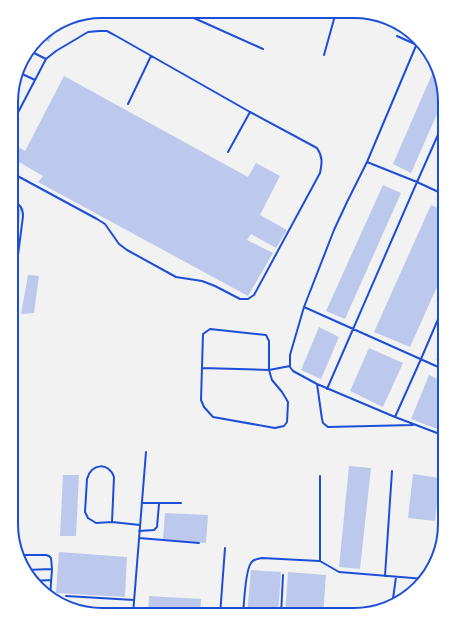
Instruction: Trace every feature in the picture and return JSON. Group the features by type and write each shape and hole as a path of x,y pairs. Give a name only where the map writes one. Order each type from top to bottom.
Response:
{"lane":[{"path":"194,18 263,49"},
{"path":"324,55 334,18"},
{"path":"18,113 46,60 56,51 88,32 107,32 317,148 321,154 322,162 320,173 269,268 254,295 248,299 240,299 202,281 176,277 127,250 119,244 105,224 18,176"},
{"path":"396,36 414,44"},
{"path":"416,46 367,162 334,230 304,307 290,355 290,366 293,370 316,384 394,417 438,433"},
{"path":"34,53 46,60"},
{"path":"128,104 150,56"},
{"path":"22,74 35,80"},
{"path":"228,152 250,112"},
{"path":"327,389 438,135"},
{"path":"367,162 438,192"},
{"path":"18,204 22,208 23,216 18,255"},
{"path":"304,307 438,367"},
{"path":"394,417 438,319"},
{"path":"210,330 266,335 269,341 269,370 272,380 288,402 287,422 284,426 275,428 213,417 204,407 201,400 204,334 210,330"},
{"path":"202,368 269,370 290,366"},
{"path":"316,384 323,423 328,427 416,425"},
{"path":"133,608 146,452"},
{"path":"112,522 114,477 110,469 105,467 97,467 88,474 86,512 88,518 96,522 140,525"},
{"path":"385,576 392,470"},
{"path":"320,476 320,561"},
{"path":"142,504 181,503"},
{"path":"139,531 154,530 157,527 159,504"},
{"path":"139,538 199,543"},
{"path":"221,608 225,548"},
{"path":"24,555 49,556 51,558 50,590"},
{"path":"244,608 247,570 251,562 256,559 320,561 339,572 417,578"},
{"path":"31,570 52,569"},
{"path":"281,608 283,576"},
{"path":"393,598 396,577"},
{"path":"41,581 51,580"},
{"path":"66,596 134,600"}],"building":[{"path":"53,34 49,42 46,40"},
{"path":"433,72 437,91 438,112 411,173 393,164"},
{"path":"64,76 248,177 256,163 280,176 260,215 287,230 276,248 251,234 247,240 273,253 248,296 38,182 43,176 18,161 18,147 25,151"},
{"path":"383,185 401,193 345,319 326,311"},
{"path":"431,205 438,208 438,285 410,347 374,332"},
{"path":"18,209 21,209 18,234"},
{"path":"28,275 39,276 34,313 21,314"},
{"path":"319,327 339,337 321,379 301,370"},
{"path":"369,348 403,363 383,407 350,391"},
{"path":"429,375 438,379 438,429 411,419"},
{"path":"349,466 371,468 360,569 339,567"},
{"path":"413,474 438,478 438,495 435,521 408,518"},
{"path":"63,475 79,475 76,536 60,536"},
{"path":"165,513 208,515 206,543 163,539"},
{"path":"59,552 127,557 125,597 56,593"},
{"path":"251,570 281,572 278,608 248,608"},
{"path":"288,572 326,575 324,608 285,608"},
{"path":"149,596 201,599 200,608 148,608"}]}
